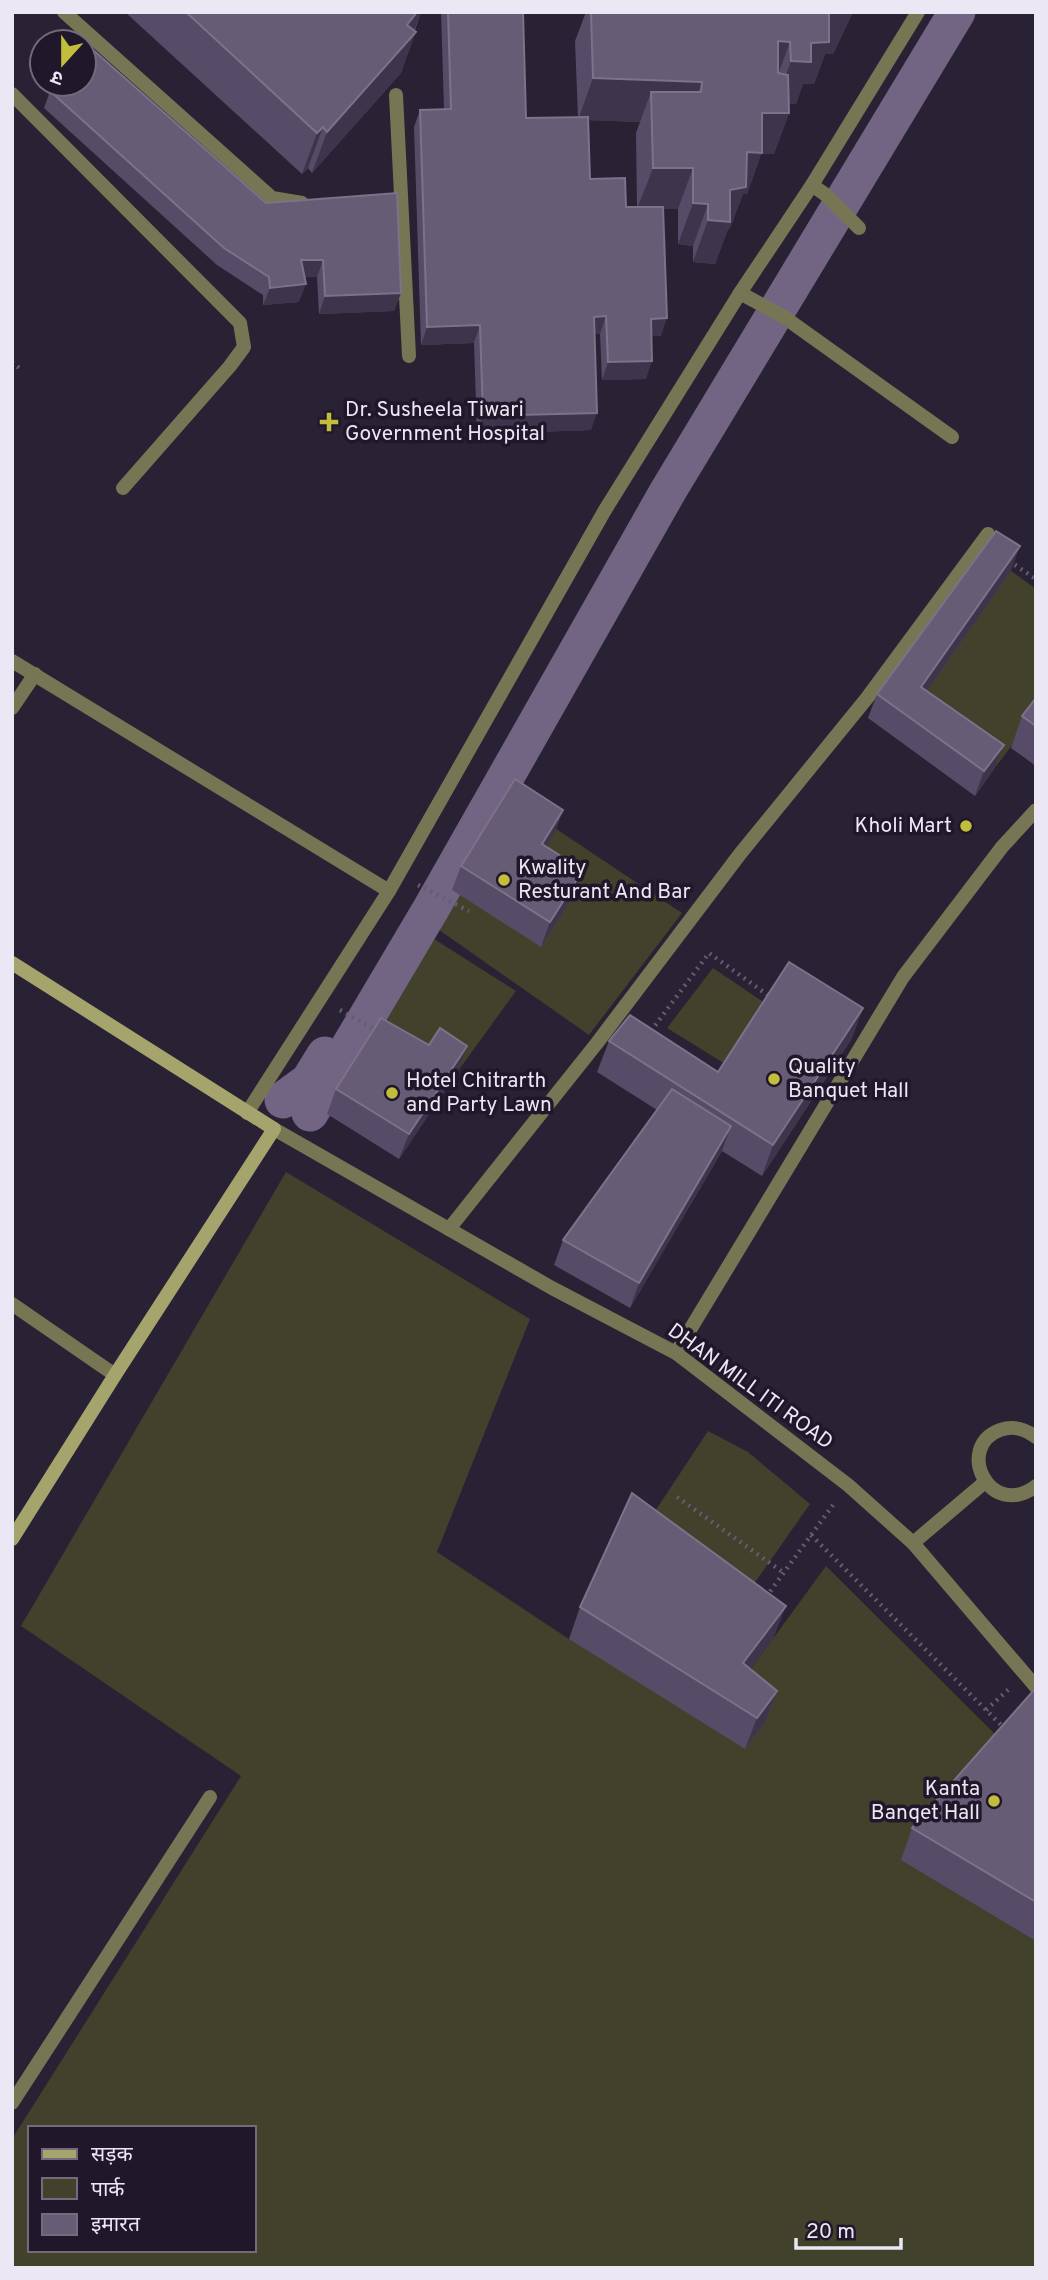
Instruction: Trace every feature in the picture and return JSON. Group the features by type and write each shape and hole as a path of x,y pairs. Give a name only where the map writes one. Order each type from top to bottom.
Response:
{"main road":[{"path":"12,963 274,1129 12,1539"}],"street":[{"path":"64,12 272,198 312,203"},
{"path":"247,1113 390,891 605,510 740,293 812,185 918,12"},
{"path":"12,94 240,323 244,347 123,488"},
{"path":"396,95 395,200 409,356"},
{"path":"812,185 859,228"},
{"path":"740,293 785,317 952,437"},
{"path":"449,1229 621,1011 740,854 866,698 986,538"},
{"path":"12,661 390,891"},
{"path":"12,708 35,674"},
{"path":"676,1353 904,977 1002,847 1036,810"},
{"name":"DHAN MILL ITI ROAD","path":"274,1129 552,1288 676,1353 848,1485 913,1543 1036,1687"},
{"path":"12,1304 115,1375"},
{"path":"1036,1437 1018,1428 995,1432 986,1440 978,1460 985,1482 1003,1494 1025,1493 1036,1486"},
{"path":"913,1543 985,1482"},
{"path":"12,2103 210,1797"}],"path":[{"path":"12,362 19,368"},
{"path":"986,538 1036,579"},
{"path":"411,881 469,911"},
{"path":"651,1031 709,953 769,996"},
{"path":"337,1009 386,1036"},
{"path":"621,1011 662,1038"},
{"path":"761,1604 848,1485"},
{"path":"677,1497 784,1573"},
{"path":"811,1535 1010,1735"}],"green space":[{"path":"1011,571 1036,589 1036,714 994,769 912,712"},
{"path":"510,798 682,913 589,1035 432,925"},
{"path":"431,937 516,991 458,1071 379,1018"},
{"path":"713,968 769,1006 730,1067 667,1028"},
{"path":"286,1172 530,1319 437,1552 569,1639 732,1695 826,1566 1003,1742 1036,1940 1036,2268 12,2268 12,2139 241,1776 21,1626"},
{"path":"708,1431 748,1452 810,1504 737,1608 638,1537"}],"building":[{"path":"186,12 417,12 407,25 416,32 327,132 323,127 317,133"},
{"path":"448,12 523,12 526,118 588,117 590,179 625,178 626,207 663,207 667,318 651,319 652,361 608,362 606,316 594,317 597,413 483,416 480,325 427,327 420,110 451,109"},
{"path":"591,12 829,12 829,42 811,43 811,62 791,61 790,42 778,41 778,73 788,75 789,113 762,113 762,153 747,152 746,187 730,190 730,222 708,220 708,204 693,203 693,168 653,168 651,92 701,92 702,82 593,78"},
{"path":"98,54 266,203 397,193 401,293 325,296 323,260 301,260 306,284 270,288 269,277 224,248 58,98 98,98"},
{"path":"996,531 1020,546 921,687 1004,745 984,771 877,694"},
{"path":"1036,698 1036,726 1022,716"},
{"name":"Kwality Resturant And Bar","path":"515,779 563,810 542,844 583,870 550,922 461,866"},
{"path":"789,962 863,1008 773,1145 609,1041 630,1015 718,1072"},
{"name":"Hotel Chitrarth and Party Lawn","path":"381,1018 429,1045 440,1028 467,1046 409,1134 336,1089"},
{"path":"672,1089 731,1126 639,1283 563,1240"},
{"path":"632,1493 786,1606 743,1663 777,1691 757,1718 580,1607"},
{"name":"Kanta Banqet Hall","path":"1034,1690 1036,1692 1036,1902 912,1828"}],"waterway":[{"path":"310,1113 432,907 668,491 957,12"},
{"path":"283,1100 309,1081 325,1055"}],"place":[{"name":"Dr. Susheela Tiwari Government Hospital","path":"329,422"},
{"name":"Kholi Mart","path":"966,826"},
{"name":"Kwality Resturant And Bar","path":"504,880"},
{"name":"Quality Banquet Hall","path":"774,1079"},
{"name":"Hotel Chitrarth and Party Lawn","path":"392,1093"},
{"name":"Kanta Banqet Hall","path":"994,1801"}]}
